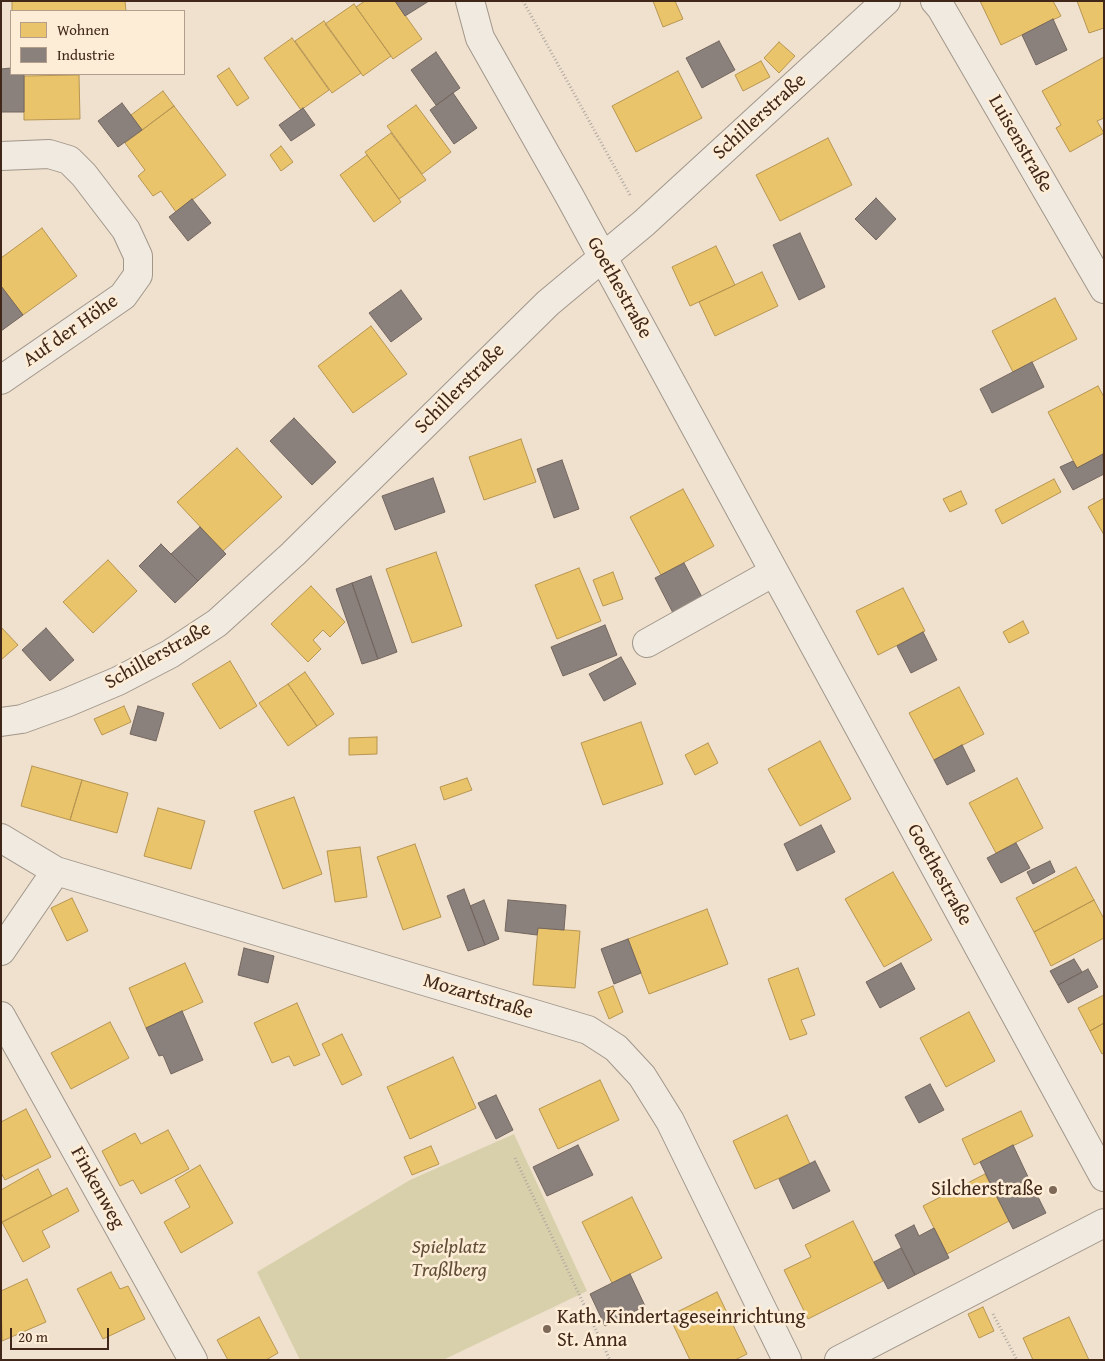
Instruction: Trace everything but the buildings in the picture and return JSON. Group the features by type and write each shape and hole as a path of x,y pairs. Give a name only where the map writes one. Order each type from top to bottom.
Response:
{"street":[{"name":"Goethestraße","path":"470,1 480,38 1104,1177"},
{"name":"Schillerstraße","path":"1,722 22,719 118,681 170,654 218,623 293,554 548,302 644,223 886,1"},
{"name":"Luisenstraße","path":"935,1 941,8 1104,288"},
{"name":"Auf der Höhe","path":"1,156 49,154 69,160 84,175 126,230 138,256 138,275 123,296 1,380"},
{"path":"647,643 774,572"},
{"name":"Mozartstraße","path":"1,838 56,871 588,1030 616,1048 642,1076 670,1121 787,1360"},
{"path":"1,951 56,871"},
{"name":"Finkenweg","path":"1,1016 193,1360"},
{"path":"839,1360 1104,1223"}],"path":[{"path":"523,1 644,223"},
{"path":"515,1158 610,1360"},
{"path":"979,1286 1017,1360"}],"green space":[{"name":"Spielplatz Traßlberg","path":"514,1134 587,1291 443,1360 300,1360 257,1272 410,1180"}],"place":[{"name":"Silcherstraße","path":"1053,1190"},
{"name":"Kath. Kindertageseinrichtung St. Anna","path":"547,1329"}]}
